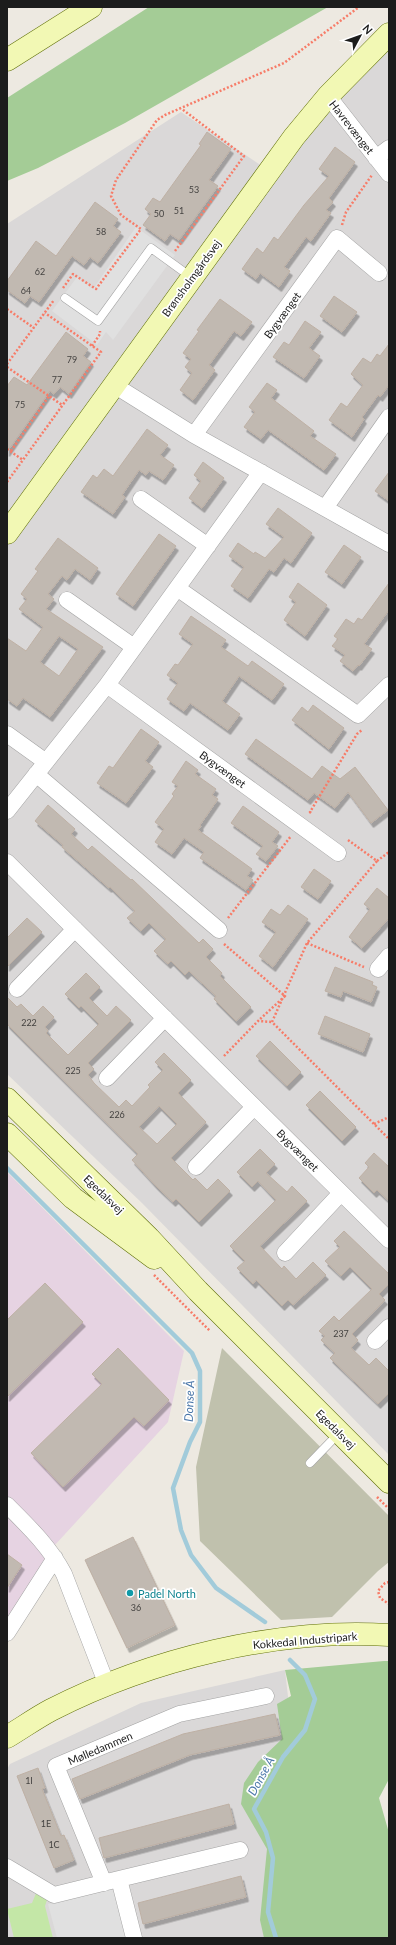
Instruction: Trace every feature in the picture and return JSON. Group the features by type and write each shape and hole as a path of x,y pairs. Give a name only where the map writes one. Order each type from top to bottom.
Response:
{"street":[{"path":"7,60 91,7"},
{"name":"Brønsholmgårdsvej","path":"7,533 191,277 294,137 328,96 389,34"},
{"name":"Havrevænget","path":"328,96 382,165 389,148"},
{"path":"337,238 379,273"},
{"name":"Bygvænget","path":"194,435 337,238"},
{"path":"114,385 194,435 389,544"},
{"path":"325,508 389,417"},
{"path":"7,811 107,685 261,472"},
{"path":"141,499 208,546"},
{"path":"178,588 358,715 389,684"},
{"path":"67,600 134,648"},
{"name":"Bygvænget","path":"107,685 338,853"},
{"path":"7,734 46,762"},
{"path":"36,774 219,930"},
{"name":"Bygvænget","path":"7,862 389,1240"},
{"path":"17,989 75,929"},
{"path":"378,969 389,956"},
{"path":"107,1078 164,1018"},
{"name":"Egedalsvej","path":"7,1099 120,1209 339,1432 381,1488"},
{"path":"196,1166 254,1107"},
{"path":"7,1114 68,1174 92,1194 120,1209"},
{"name":"Egedalsvej","path":"7,1134 72,1198 198,1290"},
{"path":"285,1252 341,1193"},
{"path":"375,1341 389,1327"},
{"path":"7,1505 31,1529 55,1558 64,1574 107,1685"},
{"path":"7,1632 55,1558"},
{"name":"Kokkedal Industripark","path":"7,1737 50,1710 107,1685 143,1670 199,1654 265,1641 331,1635 389,1635"},
{"name":"Mølledammen","path":"104,1883 56,1766 179,1714 266,1696"},
{"path":"7,1867 54,1895 240,1850"},
{"path":"120,1880 134,1938"}],"lane":[{"path":"62,296 98,321 151,248 191,277"},
{"path":"310,1463 339,1432"}],"path":[{"path":"62,296 74,274 96,289 141,229 121,215 111,196 116,180 157,120 284,63 359,7"},
{"path":"168,260 244,156 182,109"},
{"path":"337,238 346,212 382,165"},
{"path":"7,364 56,298"},
{"path":"7,309 34,328"},
{"path":"7,482 101,352 45,313"},
{"path":"92,346 100,334 98,321"},
{"path":"7,367 62,405"},
{"path":"11,451 49,396"},
{"path":"7,449 23,460"},
{"path":"284,996 220,942 219,930 310,812 357,734 363,729"},
{"path":"310,812 316,817"},
{"path":"347,839 377,861"},
{"path":"272,1022 307,943 377,861 389,852"},
{"path":"307,943 364,967 378,969"},
{"path":"213,1066 284,996"},
{"path":"258,1021 272,1022 389,1139"},
{"path":"374,1124 389,1117"},
{"path":"151,1273 211,1332"},
{"path":"381,1488 389,1509"},
{"path":"389,1582 385,1583 378,1591 380,1598 389,1604"}],"shaded area":[{"path":"389,49 389,1455 142,1203 7,1074 7,224 181,112 274,174 318,113"},
{"path":"136,227 175,255 113,340 106,332 97,345 52,311 77,277 93,289"},
{"path":"7,1172 184,1351 168,1422 54,1546 7,1618"},
{"path":"222,1348 389,1516 389,1562 332,1617 281,1620 200,1541 196,1467"},
{"path":"285,1670 315,1938 7,1938 7,1769 10,1764 141,1703"},
{"path":"117,1887 130,1938 57,1938 48,1904"}],"green space":[{"path":"149,7 328,7 125,123 38,168 7,181 7,98"},
{"path":"389,1661 389,1779 379,1798 389,1833 389,1938 264,1938 260,1920 267,1849 241,1804 244,1783 258,1762 282,1739 277,1704 291,1696 285,1670"},
{"path":"37,1891 48,1897 45,1906 53,1938 14,1938 7,1909 32,1903"}],"building":[{"path":"207,132 231,149 209,180 218,186 179,240 170,234 165,241 143,225 151,214 145,209 153,198 160,202 201,145 199,144"},
{"path":"335,147 355,162 329,198 333,202 326,210 331,213 311,241 306,237 284,267 290,271 279,287 260,273 256,279 242,269 257,248 263,253 274,237 278,240 304,205 329,176 319,169"},
{"path":"95,202 118,219 113,226 121,232 98,263 90,257 84,265 72,256 39,302 30,296 25,303 7,290 7,281 36,241 56,256"},
{"path":"334,296 357,312 342,332 320,316"},
{"path":"220,299 252,322 241,336 234,331 209,365 215,370 193,400 180,390 192,373 185,367 191,359 183,353 199,331 197,330"},
{"path":"305,321 321,332 309,348 320,356 304,378 273,357 284,342 289,345"},
{"path":"66,332 88,349 83,356 91,362 69,394 60,387 54,394 50,391 7,452 7,386 14,377 27,385"},
{"path":"389,344 389,385 380,397 378,395 362,417 364,419 352,437 329,420 341,403 347,407 363,385 351,374 363,358 371,363 377,354 380,356"},
{"path":"267,383 277,390 271,398 314,431 310,436 336,454 324,470 268,430 261,439 244,427 255,412 249,407"},
{"path":"147,429 168,445 160,455 174,465 163,480 149,471 146,475 139,470 122,495 125,497 113,514 81,492 93,475 97,478 104,469 113,476"},
{"path":"203,462 224,478 202,508 189,498 201,481 194,475"},
{"path":"389,472 389,501 375,491"},
{"path":"278,508 312,533 291,563 284,558 274,572 269,569 248,598 231,586 244,567 229,556 238,543 254,554 255,552 265,558 284,537 266,524"},
{"path":"159,534 176,546 133,606 116,594"},
{"path":"58,538 98,568 90,580 75,569 67,580 62,576 48,594 54,599 46,609 103,647 50,717 23,698 17,706 7,699 7,638 26,651 43,627 19,609 27,599 21,594 38,571 35,569","holes":["59,636 78,649 59,676 40,662"]},
{"path":"344,545 361,557 342,584 325,572"},
{"path":"298,583 327,605 305,636 284,620 296,602 289,597"},
{"path":"389,583 389,610 364,644 372,649 359,666 358,665 353,671 340,661 345,655 332,646 338,639 334,636 346,619 354,624 358,618 362,620"},
{"path":"191,616 226,640 221,647 248,666 252,661 284,684 272,700 239,676 222,701 240,714 228,730 190,703 184,711 167,699 178,683 167,675 175,664 178,665 193,644 179,634"},
{"path":"313,705 344,728 329,749 292,720 302,707 308,712"},
{"path":"141,729 159,742 145,761 153,767 126,803 97,783 109,766 113,768"},
{"path":"256,739 312,779 322,766 340,779 355,767 388,810 371,823 348,792 335,808 314,793 308,800 245,754"},
{"path":"186,761 198,770 195,774 216,789 212,795 218,799 198,830 252,869 247,876 253,880 246,890 200,858 204,852 184,838 172,854 155,842 164,829 155,822 174,796 172,794 178,786 172,782"},
{"path":"48,805 75,829 71,834 88,850 92,846 131,880 132,879 199,943 203,939 213,949 206,957 222,973 220,976 251,1007 236,1021 214,999 216,996 189,971 185,975 171,961 168,964 154,951 166,939 149,923 141,931 127,918 135,911 110,887 109,888 62,847 63,845 35,821"},
{"path":"243,806 279,832 272,842 278,846 266,861 256,854 263,846 231,823"},
{"path":"314,869 331,881 318,899 301,887"},
{"path":"377,888 389,898 389,918 362,948 349,937 370,909 364,904"},
{"path":"288,905 308,919 273,967 259,956 276,932 262,922 271,909 280,915"},
{"path":"27,918 42,932 7,967 7,938"},
{"path":"335,967 373,982 372,985 377,987 371,1002 343,991 341,997 325,991"},
{"path":"86,973 100,987 89,998 107,1016 116,1006 131,1020 88,1063 94,1069 88,1075 94,1083 119,1107 126,1100 132,1106 150,1087 148,1085 163,1070 155,1062 164,1053 191,1080 178,1093 206,1122 171,1158 193,1180 195,1178 207,1190 218,1179 230,1191 199,1222 176,1199 173,1202 156,1186 132,1160 138,1154 7,1024 7,997 17,1007 21,1004 33,1016 43,1006 54,1017 45,1027 48,1031 46,1033 68,1055 99,1024 81,1006 79,1008 65,994","holes":["159,1106 177,1124 157,1144 139,1127"]},
{"path":"325,1016 370,1034 363,1052 318,1034"},
{"path":"270,1041 301,1072 287,1086 256,1056"},
{"path":"320,1091 356,1127 342,1141 306,1105"},
{"path":"260,1149 275,1164 266,1173 287,1192 292,1186 307,1201 260,1246 282,1269 284,1266 296,1279 313,1262 326,1275 293,1305 288,1300 282,1306 256,1280 253,1284 237,1268 245,1261 230,1246 276,1200 258,1181 252,1187 237,1172"},
{"path":"374,1153 389,1167 389,1201 377,1190 374,1193 359,1178 369,1167 365,1163"},
{"path":"344,1231 389,1274 389,1284 379,1294 385,1300 352,1334 358,1340 351,1348 369,1365 376,1358 389,1371 389,1393 378,1404 330,1358 335,1353 321,1340 325,1336 319,1331 334,1316 339,1321 372,1289 350,1267 341,1276 325,1261 340,1247 334,1241"},
{"path":"45,1283 83,1322 7,1397 7,1320"},
{"path":"118,1348 169,1400 144,1426 134,1417 63,1487 31,1453 102,1384 92,1374"},
{"name":"Padel North","path":"133,1537 175,1625 127,1648 85,1560"},
{"path":"7,1554 22,1565 7,1588"},
{"path":"275,1714 280,1735 190,1755 80,1799 72,1779 183,1734"},
{"path":"38,1768 45,1788 42,1789 61,1836 64,1835 74,1860 54,1868 17,1776"},
{"path":"229,1804 234,1824 104,1858 99,1838"},
{"path":"241,1876 246,1897 143,1924 138,1903"}],"waterway":[{"name":"Donse Å","path":"7,1168 192,1353 200,1371 200,1422 190,1442 173,1488 181,1530 191,1555 216,1588 265,1622"},
{"name":"Donse Å","path":"276,1938 268,1912 273,1858 266,1832 254,1809 283,1757 305,1730 315,1699 305,1675 290,1660"}],"place":[{"name":"Padel North","path":"130,1593"}]}
